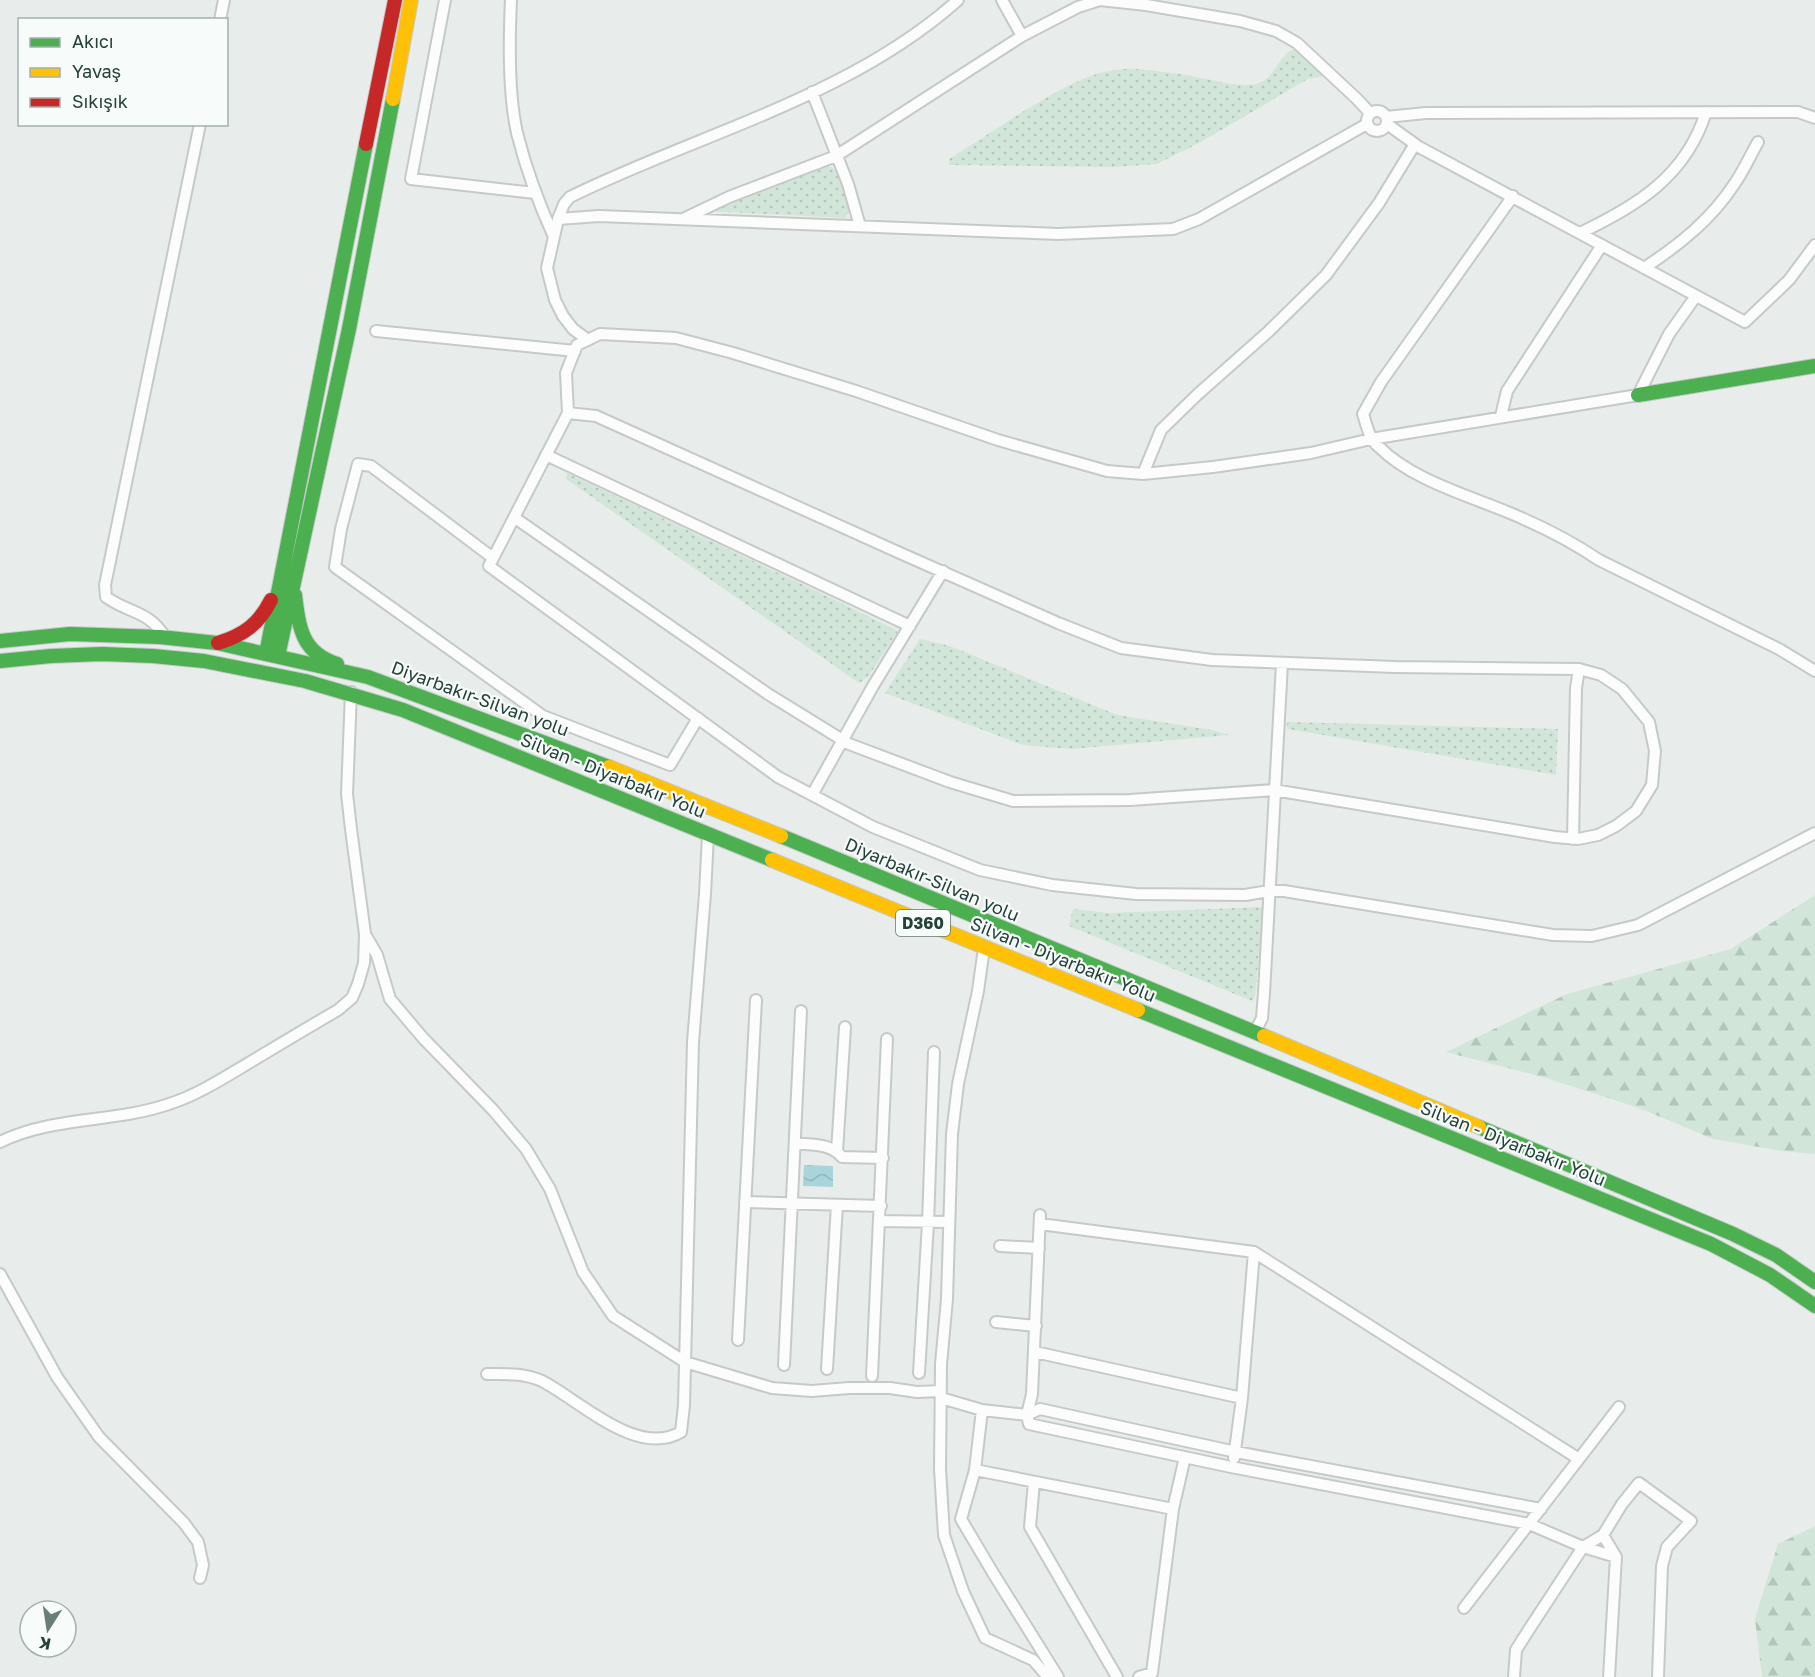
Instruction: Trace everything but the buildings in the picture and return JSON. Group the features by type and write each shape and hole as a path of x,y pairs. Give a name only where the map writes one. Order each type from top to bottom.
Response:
{"main road":[{"path":"217,643 241,636 250,630 263,617 288,581 343,254 395,0"},
{"path":"272,655 367,233 411,0"},
{"path":"1638,395 1815,366"},
{"path":"288,581 302,631 319,657 368,677"},
{"name":"Diyarbakır-Silvan yolu","path":"0,641 70,634 165,638 217,643 368,677 562,748 1255,1032 1733,1234 1776,1255 1815,1282"},
{"name":"Silvan - Diyarbakır Yolu","path":"0,661 58,654 164,655 247,669 351,692 414,715 1711,1244 1770,1275 1815,1306"}],"street":[{"path":"220,18 224,0"},
{"path":"445,0 411,179 535,193"},
{"path":"511,0 510,70 516,131 535,193 554,238"},
{"path":"588,340 573,329 555,300 547,268 558,219 564,204 570,197 856,71 935,21 958,0"},
{"path":"1002,0 1022,36"},
{"path":"680,220 729,197 836,156 1022,36 1078,7 1100,0 1146,5 1240,21 1276,31 1297,43 1357,99 1369,119 1370,128 1376,131 1383,129 1387,120"},
{"path":"812,92 848,184 860,226"},
{"path":"558,219 599,216 1058,234 1173,229 1198,219 1379,111 1415,144 1745,322 1790,280 1815,245"},
{"path":"1580,233 1647,196 1672,174 1700,131 1706,112"},
{"path":"1387,120 1426,113 1798,112 1815,118"},
{"path":"165,638 156,623 119,606 106,597 105,585 200,126"},
{"path":"1644,268 1681,243 1707,218 1735,184 1758,142"},
{"path":"1143,474 1161,430 1268,332 1326,275 1379,203 1415,144"},
{"path":"1513,196 1381,382 1363,414 1371,439 1403,466 1462,495 1509,513 1574,544 1599,560 1779,650 1815,671"},
{"path":"1501,416 1507,391 1602,245"},
{"path":"1696,296 1669,334 1638,395 1371,439 1311,453 1143,474 1107,471 1031,449 755,360 676,338 600,333 577,345 566,373 568,413 489,566 778,777 873,827 980,870 1042,883 1136,894 1245,895 1284,891 1553,935 1592,936 1638,925 1815,833"},
{"path":"376,331 575,351"},
{"path":"515,518 768,694 843,740 950,782 1012,801 1130,800 1274,789 1482,826 1573,838 1598,834 1616,826 1636,811 1652,785 1655,750 1649,722 1627,694 1601,675 1579,669 1395,667 1199,659 1121,648 942,571 596,416 568,413"},
{"path":"546,455 910,626"},
{"path":"493,558 371,466 358,464 335,567 543,716 670,765 698,718"},
{"path":"813,795 942,571"},
{"path":"1255,1032 1262,1018 1282,663"},
{"path":"1573,838 1576,688 1579,669"},
{"path":"0,1142 19,1133 56,1124 127,1114 169,1104 206,1088 338,1010 352,998 364,963 365,934 347,794 351,692"},
{"path":"487,1374 517,1374 540,1380 621,1430 649,1437 671,1438 681,1432 684,1405 693,1042 708,835"},
{"path":"365,934 377,955 390,999 526,1149 550,1189 583,1272 613,1316 685,1362 772,1388 812,1391 890,1388 941,1394 982,1410 1027,1415 1040,1409 1236,1452 1541,1509"},
{"path":"984,948 978,991 958,1084 952,1134 941,1394 940,1469 944,1535 963,1591 985,1638 1033,1660 1048,1677"},
{"path":"738,1340 756,1000"},
{"path":"784,1365 801,1011"},
{"path":"837,1151 845,1027"},
{"path":"872,1376 887,1039"},
{"path":"919,1373 928,1223 934,1052"},
{"path":"795,1143 829,1147 842,1157 883,1158"},
{"path":"745,1202 881,1206"},
{"path":"827,1369 837,1205"},
{"path":"1579,1459 1254,1252 1040,1220 1035,1352 1032,1394 1027,1415 1029,1424 1231,1467 1529,1524 1582,1547 1616,1557"},
{"path":"880,1221 949,1222"},
{"path":"1000,1246 1039,1248"},
{"path":"1231,1467 1236,1452 1242,1398 1254,1252"},
{"path":"0,1274 57,1377 99,1437 184,1523 198,1542 203,1564 200,1578"},
{"path":"996,1322 1036,1326"},
{"path":"1035,1352 1242,1398"},
{"path":"1464,1608 1619,1407"},
{"path":"982,1410 975,1470 961,1519 1058,1677"},
{"path":"1139,1677 1152,1673 1173,1509 1185,1457"},
{"path":"975,1470 1173,1509"},
{"path":"1034,1482 1030,1527 1117,1677"},
{"path":"1514,1677 1516,1650 1582,1547 1603,1535 1622,1504 1639,1483 1691,1521 1667,1547 1662,1566 1658,1677"},
{"path":"1603,1535 1616,1557 1609,1677"}],"green space":[{"path":"1295,49 1324,76 1308,79 1199,143 1157,164 1113,167 949,165 949,159 1032,106 1096,74 1137,69 1181,74 1236,85 1252,85 1265,80 1285,56"},
{"path":"829,166 836,170 850,208 846,218 706,211"},
{"path":"567,473 898,631 868,677 859,683 566,479"},
{"path":"920,639 950,646 1117,715 1212,730 1229,735 1071,749 1023,745 885,693"},
{"path":"1288,722 1558,729 1556,775 1288,729 1286,725"},
{"path":"1815,895 1815,1154 1782,1151 1713,1139 1639,1108 1546,1078 1446,1052 1567,994 1731,949"},
{"path":"1263,907 1255,997 1252,1001 1069,926 1073,909 1109,913"},
{"path":"1815,1526 1815,1677 1762,1677 1755,1619 1778,1544"}],"water":[{"path":"804,1165 833,1166 833,1187 803,1186"}],"traffic: fast":[{"path":"278,656 349,329 393,99"},
{"path":"266,654 366,144"},
{"path":"1638,395 1815,366"},
{"path":"295,595 304,638 316,653 337,664"},
{"path":"0,641 70,634 160,637 217,643 368,677 609,767"},
{"path":"0,661 102,654 153,656 204,661 305,681 403,710 772,860"},
{"path":"781,836 1264,1036"},
{"path":"1138,1010 1711,1244 1770,1275 1815,1306"},
{"path":"1479,1127 1733,1234 1776,1255 1815,1282"}],"traffic: slow":[{"path":"393,99 411,0"},
{"path":"609,767 781,836"},
{"path":"772,860 1138,1010"},
{"path":"1264,1036 1479,1127"}],"traffic: jam":[{"path":"366,144 395,0"},
{"path":"218,643 250,628 271,600"}]}
